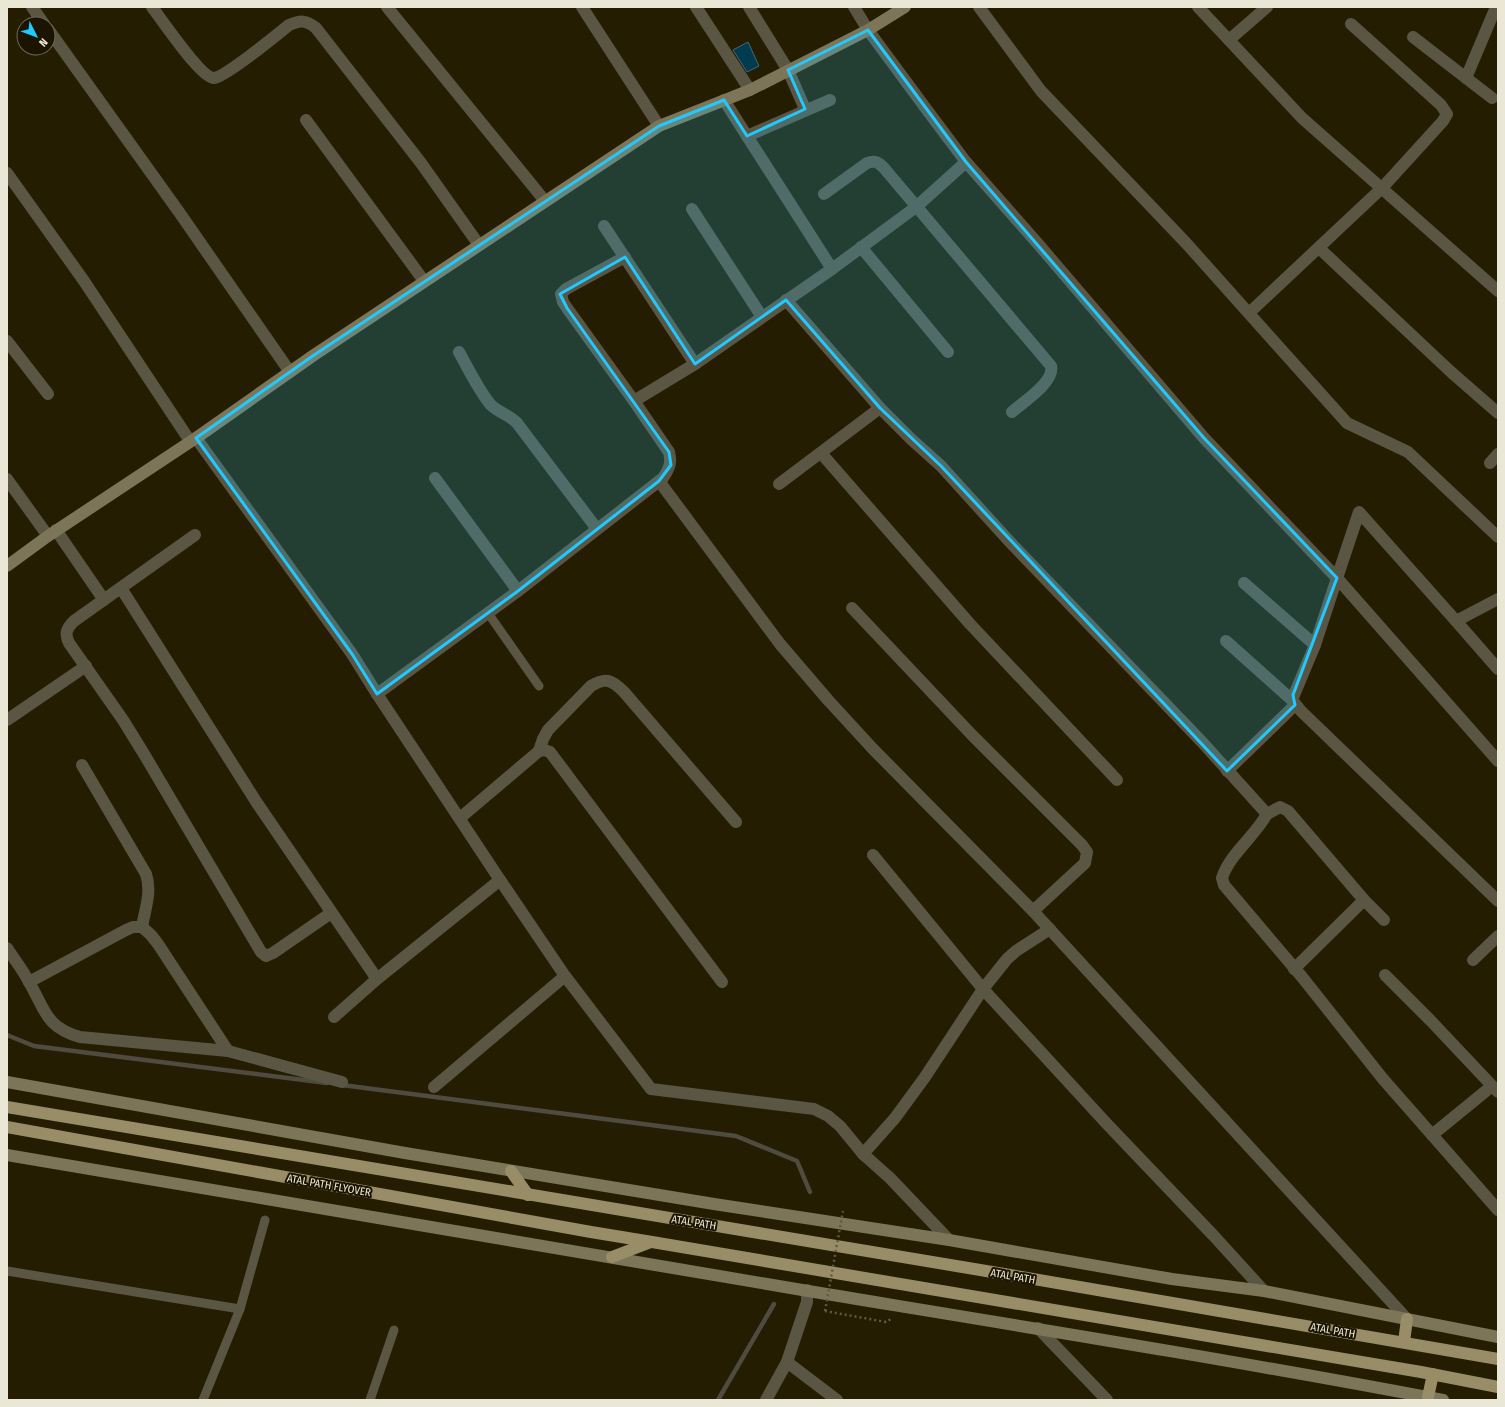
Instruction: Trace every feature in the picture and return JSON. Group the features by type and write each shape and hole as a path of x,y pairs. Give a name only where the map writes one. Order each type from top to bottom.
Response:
{"main road":[{"name":"ATAL PATH FLYOVER","path":"7,1107 528,1195"},
{"name":"ATAL PATH FLYOVER","path":"7,1127 591,1232 1433,1374 1498,1387"},
{"path":"512,1171 528,1195"},
{"name":"ATAL PATH","path":"528,1195 1498,1359"},
{"path":"612,1257 652,1242"},
{"path":"1404,1342 1407,1319"},
{"path":"1428,1399 1433,1374"}],"street":[{"path":"32,7 38,16"},
{"path":"152,7 198,67 210,77 215,78 229,71 290,25 299,20 306,21 311,24 316,28 421,163 479,245"},
{"path":"387,7 545,201"},
{"path":"582,7 659,126"},
{"path":"696,7 750,90"},
{"path":"748,7 788,70 805,109"},
{"path":"854,7 868,30 966,162 1204,438 1337,578 1498,761"},
{"path":"7,566 52,533 193,440 424,281 659,126 750,90 868,30 905,7"},
{"path":"979,7 1041,91 1186,243 1347,422 1408,452 1498,537"},
{"path":"1198,7 1302,118 1498,290"},
{"path":"1229,40 1267,7"},
{"path":"1466,78 1496,7"},
{"path":"1249,313 1382,188 1443,121 1447,114 1441,105 1351,24"},
{"path":"1413,37 1492,98"},
{"path":"56,41 179,212 290,372"},
{"path":"724,100 832,269"},
{"path":"747,136 805,109 830,100"},
{"path":"306,120 424,281"},
{"path":"824,194 867,163 872,161 877,162 884,168 1051,366 1051,374 1046,383 1012,412"},
{"path":"634,401 695,364 832,269 916,207 966,162"},
{"path":"7,173 84,281 193,440 352,654 500,880 565,976 651,1089 814,1110 828,1116 840,1126 864,1154 890,1178 949,1240"},
{"path":"692,209 762,317"},
{"path":"604,226 695,364"},
{"path":"861,248 948,352"},
{"path":"1319,248 1451,372 1498,413"},
{"path":"377,694 518,591 659,481 668,471 671,465 669,452 567,308 563,302 561,294 566,289 624,257"},
{"path":"786,300 880,408 941,466 1009,541 1196,737 1267,814"},
{"path":"7,341 48,394"},
{"path":"459,352 488,400 496,410 513,418 597,530"},
{"path":"779,484 880,408"},
{"path":"821,452 970,624 1117,780"},
{"path":"1490,464 1498,454"},
{"path":"434,478 518,591"},
{"path":"7,479 52,533 104,600"},
{"path":"659,481 780,644 828,700 873,750 1040,920 1407,1319"},
{"path":"1227,771 1293,703 1315,645 1359,512 1498,669"},
{"path":"195,535 74,621 66,631 66,636 69,643 86,666 144,754 261,952 266,956 273,953 331,913"},
{"path":"1244,583 1315,645"},
{"path":"121,588 257,802 377,979"},
{"path":"1456,621 1498,599"},
{"path":"852,608 972,735 1082,845 1087,852 1085,863 1016,951 983,989 925,1077 895,1118 864,1154"},
{"path":"1226,641 1293,703 1498,901"},
{"path":"7,720 86,666"},
{"path":"460,818 539,751 548,730 591,686 598,681 606,680 612,682 624,692 736,822"},
{"path":"539,751 547,750 553,756 722,982"},
{"path":"82,765 146,874 149,884 149,893 142,927"},
{"path":"1384,920 1364,900 1288,811 1280,807 1267,814 1261,826 1228,865 1222,878 1224,885 1230,893 1294,968 1383,1079 1498,1210"},
{"path":"873,855 983,989 1107,1124 1213,1235 1264,1292"},
{"path":"334,1017 377,979 500,880"},
{"path":"1294,968 1364,900"},
{"path":"29,982 126,930 133,927 142,927 158,944 228,1052"},
{"path":"1474,960 1498,936"},
{"path":"7,948 29,982 51,1022 68,1034 80,1037 228,1052 342,1082"},
{"path":"1385,975 1495,1089 1432,1135"},
{"path":"434,1087 565,976"},
{"path":"7,1082 512,1171 949,1240 1172,1279 1264,1292 1498,1337"},
{"path":"7,1155 1256,1365 1428,1399 1443,1400"},
{"path":"766,1400 787,1362 807,1302 807,1290"},
{"path":"1038,1328 1101,1398"},
{"path":"787,1362 837,1400"}],"lane":[{"path":"488,613 538,686"},
{"path":"203,1400 240,1309 265,1220"},
{"path":"7,1271 240,1309"},
{"path":"370,1400 394,1330"}],"path":[{"path":"843,1211 825,1311 886,1322"}],"highlighted area":[{"path":"868,30 966,162 1204,438 1337,578 1293,695 1295,705 1227,771 941,466 880,408 786,300 695,364 625,257 560,294 567,308 669,452 671,465 659,481 518,591 377,694 352,654 196,438 314,355 659,126 724,100 747,136 805,109 788,70"}],"building":[{"path":"748,42 759,66 747,72 733,50"}],"waterway":[{"path":"7,1035 34,1046 327,1083"},
{"path":"342,1085 736,1136 797,1161 810,1192"},
{"path":"718,1400 774,1304"}]}
